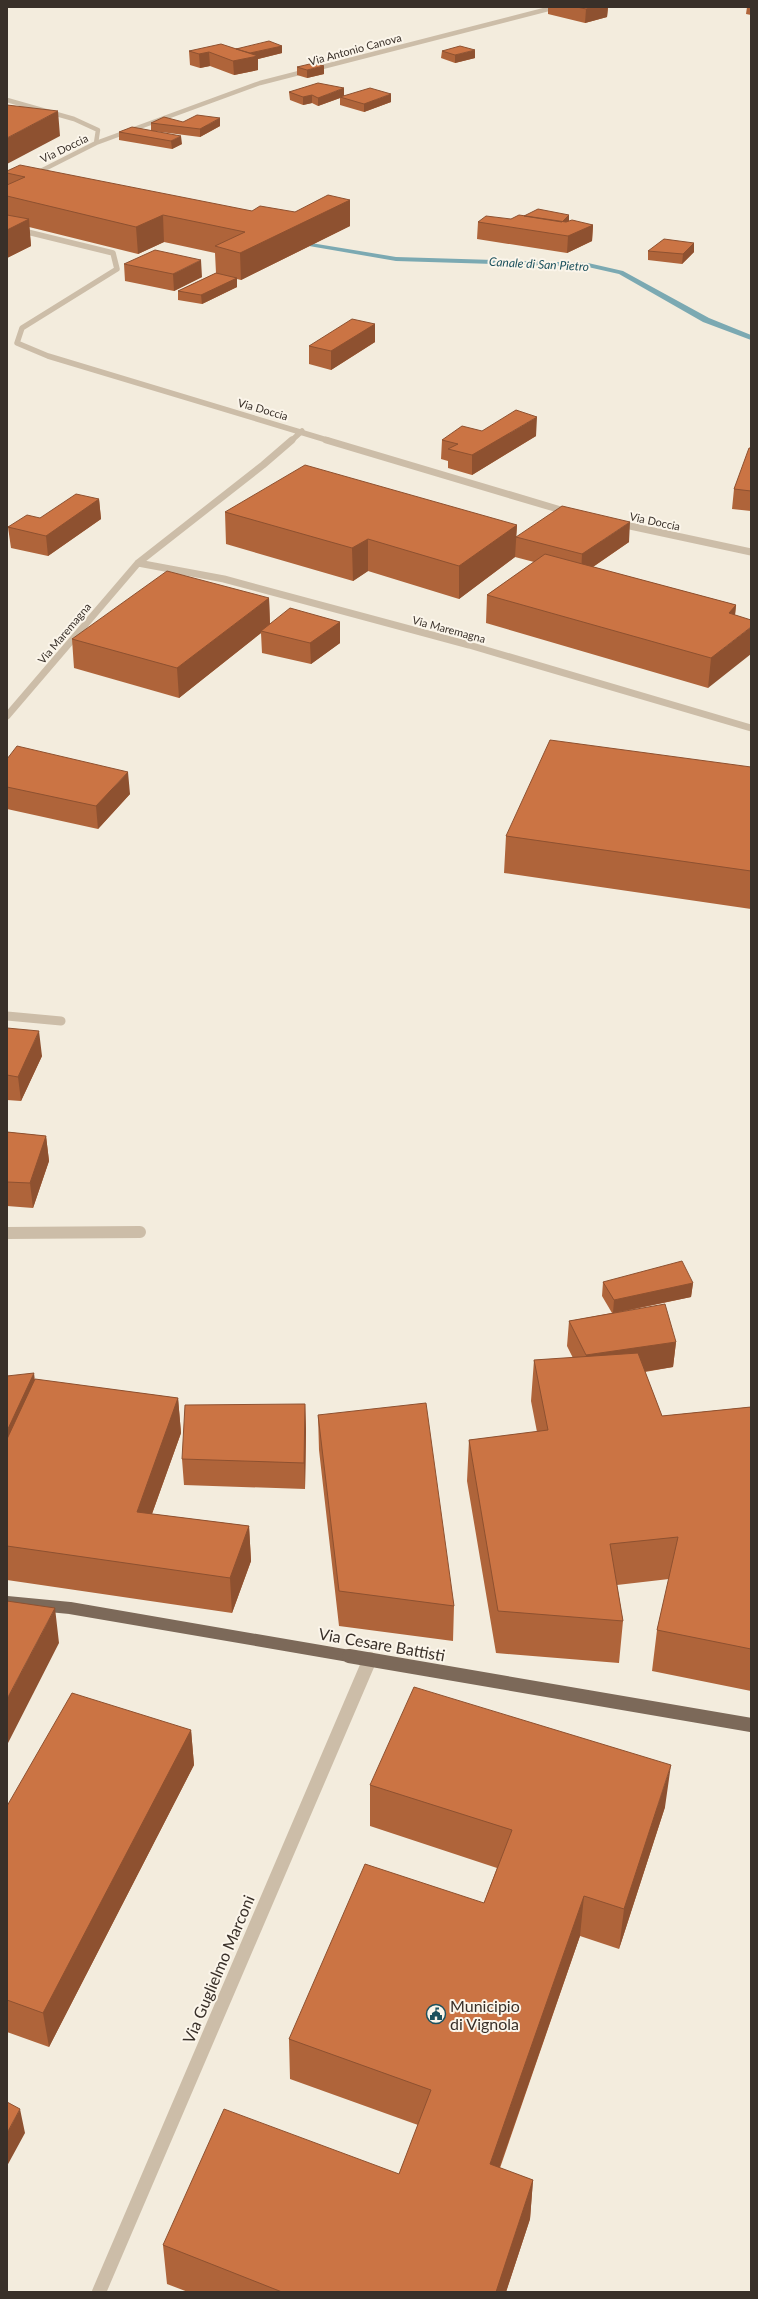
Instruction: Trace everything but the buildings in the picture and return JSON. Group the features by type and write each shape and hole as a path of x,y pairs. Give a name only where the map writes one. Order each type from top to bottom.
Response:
{"main road":[{"name":"Via Cesare Battisti","path":"7,1602 70,1608 751,1725"}],"street":[{"name":"Via Antonio Canova","path":"96,143 168,118 210,100 260,84 556,7"},
{"name":"Via Doccia","path":"7,100 74,119 98,130 96,143 73,153 7,188"},
{"name":"Via Doccia","path":"7,228 113,253 117,269 22,328 17,343 48,356 579,515"},
{"name":"Via Maremagna","path":"7,716 138,563 263,465 302,431"},
{"name":"Via Doccia","path":"610,522 751,552"},
{"name":"Via Maremagna","path":"138,563 232,581 469,645 751,728"},
{"path":"7,1016 61,1021"},
{"path":"7,1233 140,1232"},
{"name":"Via Guglielmo Marconi","path":"99,2292 370,1659"}],"waterway":[{"name":"Canale di San Pietro","path":"311,245 396,259 588,265 621,272 706,320 751,338"}],"place":[{"name":"Municipio di Vignola","path":"436,2014"}]}
